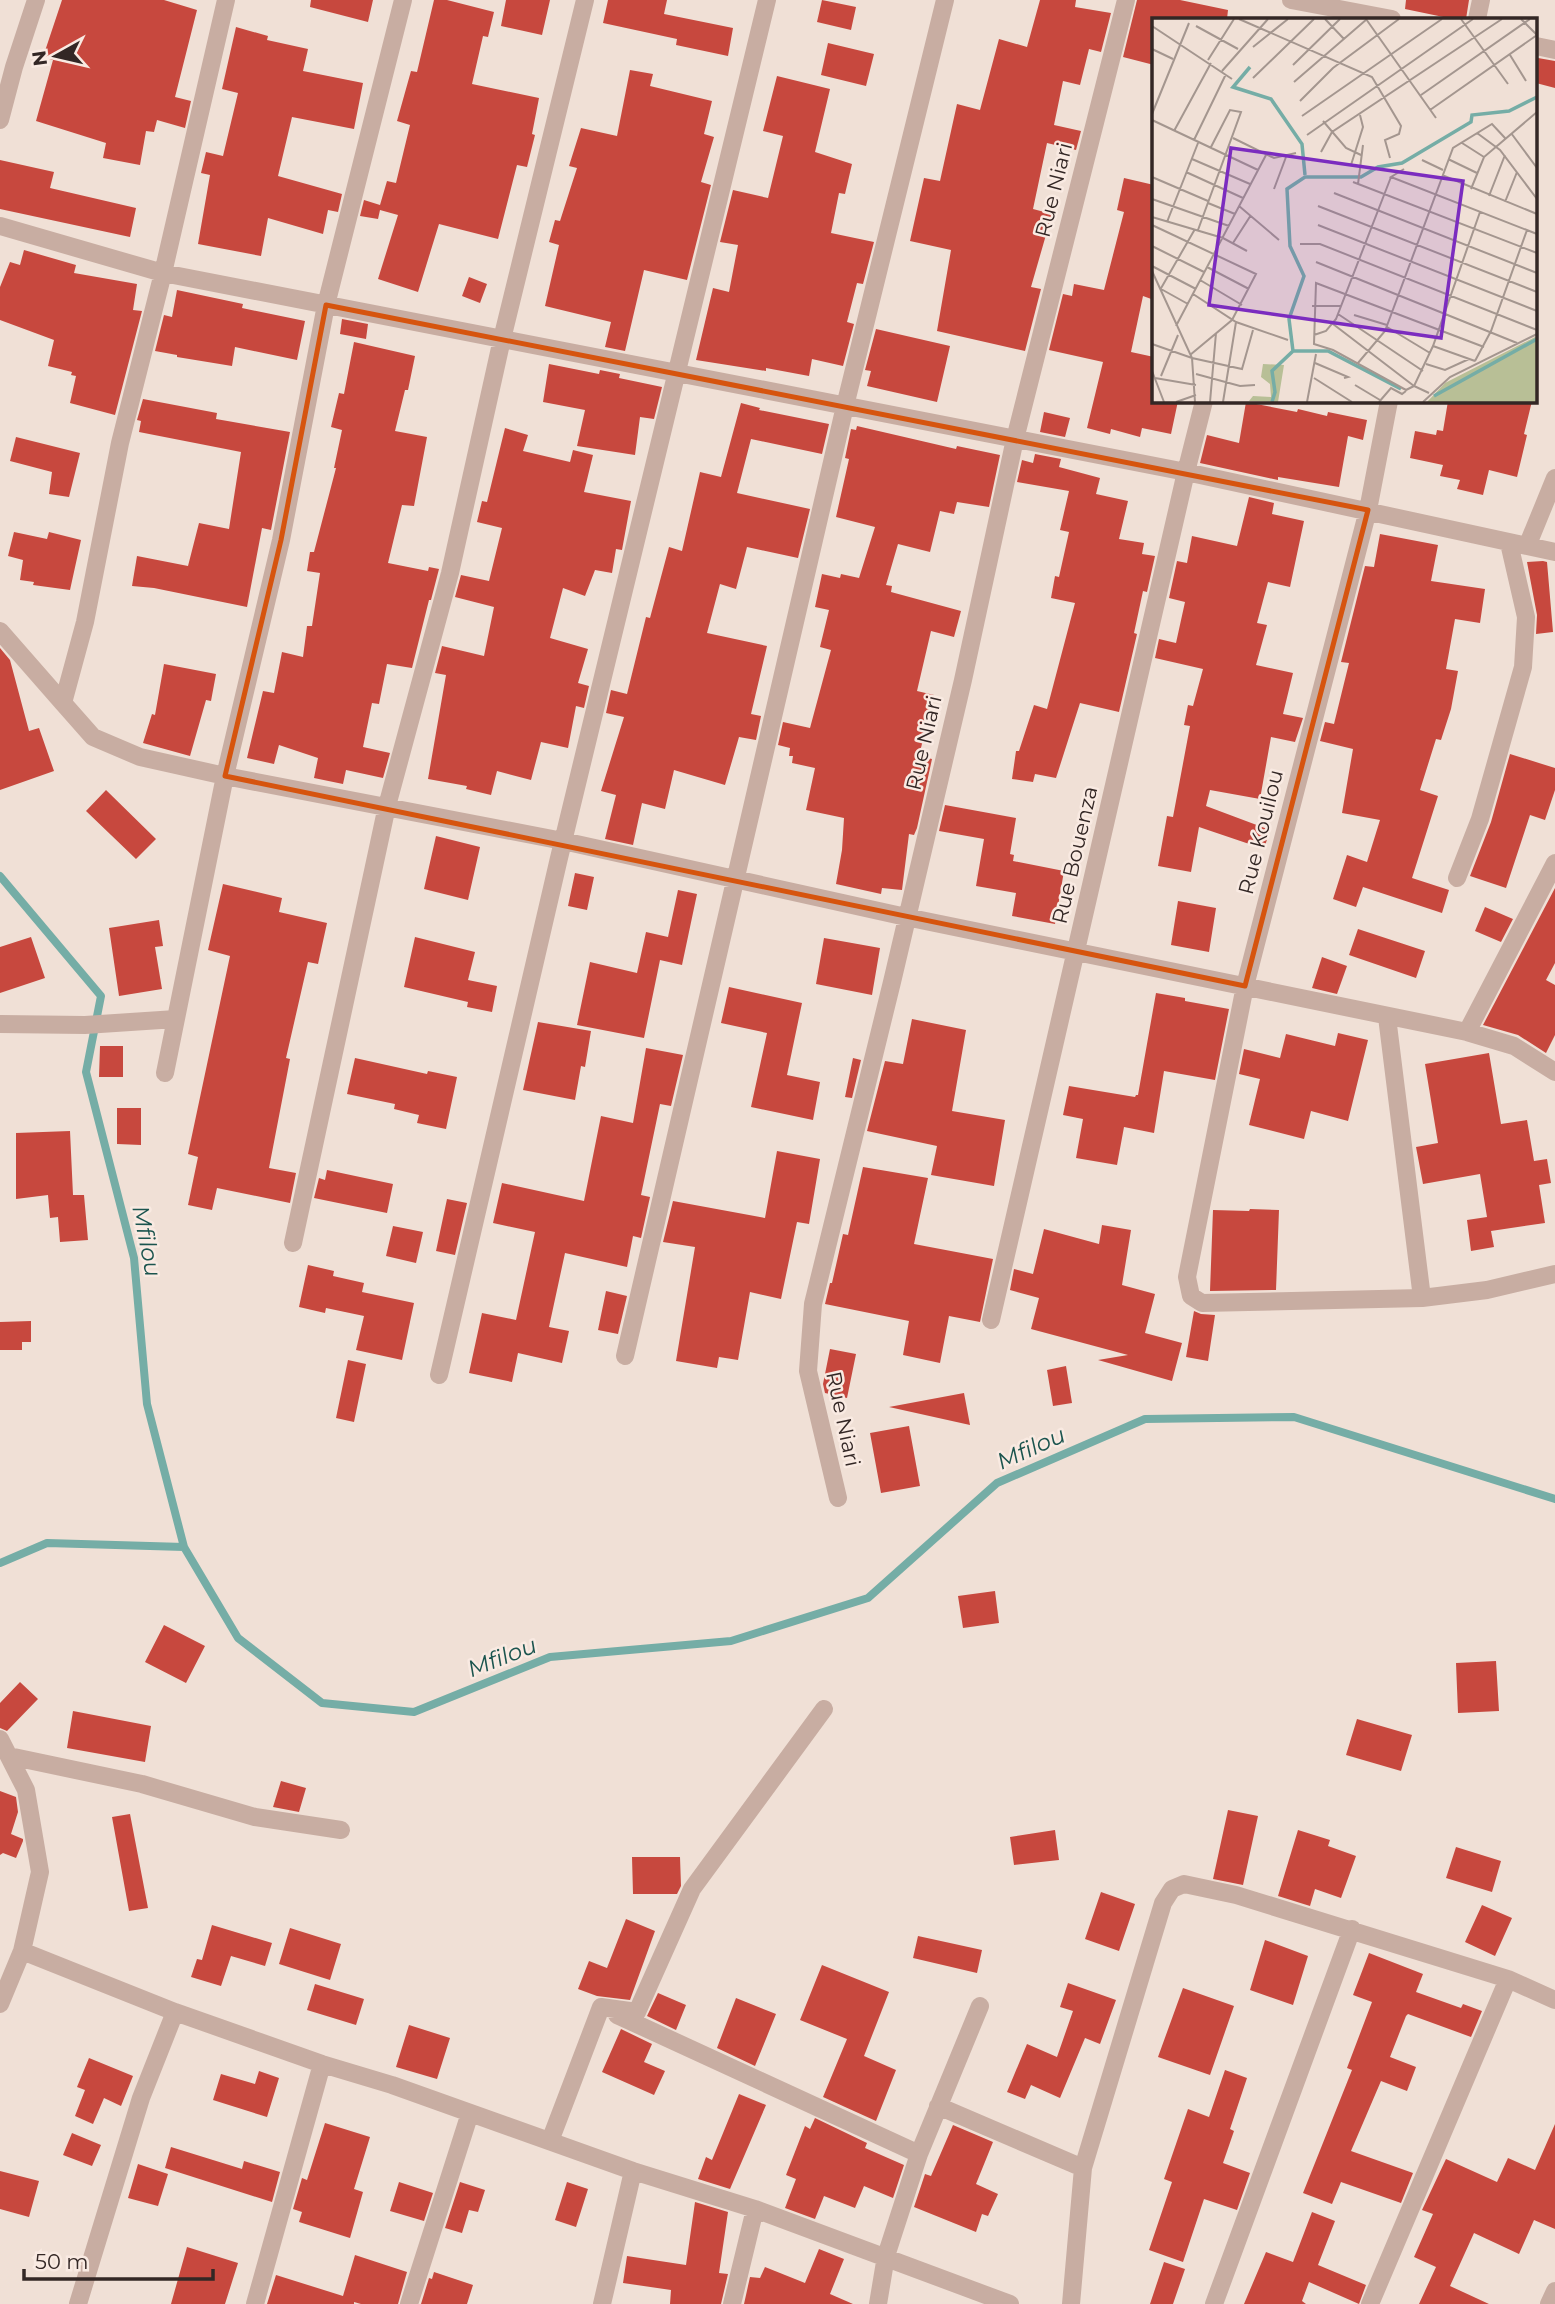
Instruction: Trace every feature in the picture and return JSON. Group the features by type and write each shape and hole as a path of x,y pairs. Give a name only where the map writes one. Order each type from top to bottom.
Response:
{"street":[{"path":"0,120 36,0"},
{"path":"63,703 85,622 120,443 163,273 226,0"},
{"path":"165,1073 226,776 281,540 326,305 403,0"},
{"path":"293,1243 387,806 450,573 502,339 585,0"},
{"path":"439,1375 563,841 767,0"},
{"path":"625,1356 845,406 945,0"},
{"name":"Rue Niari","path":"838,1498 808,1371 813,1304 962,680 1015,439 1126,0"},
{"path":"1476,18 1481,0"},
{"path":"1300,5 1385,18"},
{"path":"0,226 163,273 1186,472 1555,552"},
{"name":"Rue Bouenza","path":"991,1320 1204,402"},
{"name":"Rue Kouilou","path":"1389,402 1368,510 1245,986 1187,1277 1191,1296 1202,1303 1422,1298"},
{"path":"1528,544 1555,478"},
{"path":"1457,878 1480,819 1523,667 1526,617 1509,543"},
{"path":"0,631 93,737 140,757 563,841 906,918 1467,1032 1514,1046 1555,1072"},
{"path":"1467,1032 1555,863"},
{"path":"1387,1017 1422,1298 1487,1290 1555,1274"},
{"path":"0,1024 85,1025 176,1019"},
{"path":"601,2007 637,2012 692,1889 824,1709"},
{"path":"0,1739 26,1790 40,1872 22,1951 0,2004"},
{"path":"9,1756 142,1784 255,1817 341,1830"},
{"path":"1071,2304 1083,2168 1163,1903 1172,1889 1184,1884 1236,1895 1508,1979 1555,2000"},
{"path":"1214,2304 1352,1929"},
{"path":"22,1951 175,2012 322,2064 392,2085 633,2171 755,2209 1010,2304"},
{"path":"1370,2304 1508,1979"},
{"path":"878,2304 886,2256 919,2154 980,2006"},
{"path":"550,2141 601,2007"},
{"path":"601,2007 919,2154"},
{"path":"78,2304 141,2098 175,2012"},
{"path":"255,2304 322,2064"},
{"path":"938,2106 1083,2168"},
{"path":"409,2304 470,2113"},
{"path":"602,2304 633,2171"},
{"path":"732,2304 755,2209"},
{"path":"1549,2304 1555,2291"}],"highlighted area":[{"path":"326,305 1368,510 1245,986 225,776 281,540"}],"building":[{"path":"62,0 164,0 197,10 175,97 191,101 185,128 157,120 154,132 146,131 140,165 103,158 106,143 36,121 53,60 43,57"},
{"path":"311,0 373,0 368,22 310,7"},
{"path":"434,0 447,0 494,12 488,37 483,36 472,84 539,98 532,134 535,135 527,167 517,165 498,239 439,224 418,292 378,279 398,215 380,210 378,219 360,216 364,200 380,205 387,181 396,183 410,125 397,121 411,71 417,72"},
{"path":"506,0 550,0 542,35 501,26"},
{"path":"608,0 667,0 664,14 733,28 728,56 676,45 677,39 603,23"},
{"path":"822,0 856,7 851,30 817,22"},
{"path":"1040,0 1076,0 1075,7 1111,13 1101,52 1089,49 1080,85 1063,81 1054,125 1081,131 1076,150 1047,143 1033,209 1052,214 1031,287 1041,289 1025,351 937,331 951,250 910,241 924,178 940,181 957,104 980,110 999,39 1027,47"},
{"path":"1137,0 1180,0 1228,10 1227,18 1152,18 1152,64 1123,57"},
{"path":"1406,0 1469,0 1466,18 1448,18 1405,9"},
{"path":"236,27 268,36 267,40 308,49 303,71 363,83 354,129 292,117 278,176 342,194 338,212 328,210 323,234 268,218 261,256 198,244 210,175 201,173 206,152 223,156 238,93 222,89"},
{"path":"828,43 874,54 866,86 821,75"},
{"path":"1538,58 1555,61 1555,88 1538,84"},
{"path":"630,70 653,74 650,86 712,101 704,134 714,137 701,182 711,185 687,280 644,270 625,351 605,347 611,322 545,306 559,245 549,242 555,220 560,221 577,168 569,166 581,128 617,136"},
{"path":"777,76 830,89 815,152 852,164 845,194 839,193 831,233 874,242 863,284 857,283 847,322 854,324 843,366 812,359 809,376 696,360 713,288 729,292 738,245 720,242 733,190 768,198 783,136 763,131"},
{"path":"0,160 54,172 50,188 136,208 130,237 0,209"},
{"path":"1124,178 1152,185 1152,299 1143,296 1131,352 1152,357 1152,402 1178,402 1171,434 1142,428 1140,437 1111,429 1110,434 1087,428 1103,362 1049,350 1063,294 1072,296 1074,284 1104,290 1124,212 1117,210"},
{"path":"24,250 76,265 74,273 137,284 133,310 142,311 115,415 70,403 76,376 71,375 72,372 48,366 54,340 0,320 0,287 10,262 20,265"},
{"path":"469,277 487,284 480,303 462,296"},
{"path":"177,290 243,304 242,308 305,321 297,360 235,347 232,366 155,351 164,315 172,317"},
{"path":"342,319 368,324 366,339 340,334"},
{"path":"876,329 950,346 937,402 867,386 871,371 865,370"},
{"path":"354,342 415,356 395,431 427,437 414,506 402,505 388,563 428,571 429,567 439,569 412,668 387,664 379,704 372,703 363,747 390,753 383,778 346,770 343,784 314,778 318,758 279,745 274,764 247,758 263,691 274,693 282,652 303,657 307,626 312,626 320,573 307,571 310,552 314,552 336,468 342,430 331,427 339,393 344,394"},
{"path":"549,364 599,374 600,370 620,374 619,378 662,387 654,419 640,417 635,455 577,446 585,410 543,402"},
{"path":"143,399 217,413 216,419 290,432 271,530 262,528 247,607 132,586 137,556 188,566 199,523 229,529 241,452 139,432 141,421 137,420"},
{"path":"1246,402 1297,412 1298,409 1327,416 1328,412 1367,420 1363,440 1348,436 1339,487 1278,477 1278,480 1200,463 1207,435 1239,443"},
{"path":"1448,402 1532,402 1517,477 1489,470 1483,495 1457,489 1460,480 1440,476 1443,465 1410,458 1415,431 1436,435 1437,430 1443,431"},
{"path":"741,403 760,408 759,410 829,424 822,454 751,439 737,493 810,509 798,558 747,547 736,589 720,584 707,633 767,646 751,714 761,716 756,740 739,737 725,785 674,770 665,809 642,803 633,845 605,839 616,795 601,791 624,717 606,713 611,690 627,694 646,617 650,618 669,547 682,551 700,472 721,477"},
{"path":"1044,412 1070,418 1065,437 1040,432"},
{"path":"857,426 956,449 957,446 1000,455 989,507 957,502 954,514 940,511 930,552 898,544 886,585 892,586 891,592 961,611 954,637 931,631 917,691 934,695 919,756 932,759 917,828 914,835 909,834 902,890 882,888 881,894 836,884 844,818 806,810 815,768 792,763 790,748 778,745 783,722 810,728 831,650 820,647 829,610 815,607 822,574 859,578 875,527 836,517 849,459 845,458 851,429 856,430"},
{"path":"505,428 528,435 523,451 570,462 573,450 593,455 584,492 631,501 622,550 616,549 612,573 595,570 585,596 563,588 550,638 588,649 578,683 589,686 584,708 576,706 568,748 541,742 531,780 497,771 491,795 466,789 467,786 428,779 446,675 435,673 442,646 484,656 494,607 455,597 461,575 489,581 502,528 477,522 482,501 487,502"},
{"path":"16,437 80,453 69,497 49,494 52,472 10,461"},
{"path":"1035,454 1061,459 1059,467 1100,478 1096,494 1128,501 1119,539 1144,543 1142,554 1155,556 1147,592 1143,591 1134,633 1137,634 1119,712 1080,703 1056,778 1035,774 1033,782 1012,779 1016,751 1019,751 1034,705 1047,709 1075,603 1051,598 1055,576 1059,577 1069,532 1060,530 1069,491 1017,482 1022,460 1033,463"},
{"path":"1249,497 1274,503 1272,514 1304,521 1290,587 1268,582 1257,623 1267,625 1256,665 1293,673 1283,714 1303,718 1295,742 1271,737 1260,799 1210,790 1206,806 1270,830 1264,849 1199,827 1191,872 1158,866 1167,816 1173,817 1190,726 1184,725 1188,705 1193,706 1203,669 1155,658 1159,639 1176,643 1185,602 1169,598 1177,561 1187,563 1192,536 1237,546"},
{"path":"14,532 47,539 49,532 81,540 70,590 33,585 34,582 20,580 23,560 8,556"},
{"path":"1380,534 1438,545 1431,581 1485,589 1480,623 1455,619 1446,669 1458,671 1451,709 1441,740 1436,739 1420,790 1438,796 1412,878 1449,890 1442,913 1363,887 1356,907 1333,899 1347,855 1367,862 1380,820 1342,813 1353,749 1320,741 1325,722 1334,724 1349,663 1341,662 1365,566 1374,567"},
{"path":"1527,562 1547,562 1553,632 1536,634 1537,615"},
{"path":"0,648 10,660 29,731 39,728 54,771 0,790"},
{"path":"164,664 216,674 211,701 206,700 190,756 143,743 152,714 155,715"},
{"path":"1510,754 1555,768 1555,790 1545,820 1530,815 1506,888 1470,876 1491,822"},
{"path":"106,790 156,839 136,859 86,811"},
{"path":"945,805 1016,818 1010,854 1014,855 1013,861 1064,871 1055,924 1012,916 1016,893 976,886 984,839 939,831"},
{"path":"436,836 480,847 468,900 424,889"},
{"path":"575,873 594,877 587,910 568,906"},
{"path":"223,884 282,898 279,912 327,923 318,964 308,962 286,1058 290,1059 269,1168 296,1173 290,1203 217,1188 212,1210 188,1205 198,1157 188,1154 230,956 208,950"},
{"path":"1555,888 1555,963 1546,980 1555,985 1555,1035 1546,1053 1518,1035 1483,1025"},
{"path":"678,890 697,894 682,965 660,960 644,1038 577,1025 590,962 637,973 646,932 668,937"},
{"path":"1178,901 1216,908 1209,952 1171,945"},
{"path":"1485,907 1513,919 1501,942 1475,931"},
{"path":"159,920 163,946 155,947 162,989 119,996 109,928"},
{"path":"1358,929 1425,951 1416,978 1349,955"},
{"path":"31,937 45,978 0,993 0,947"},
{"path":"415,937 475,952 468,980 497,986 492,1012 467,1007 468,1002 404,987"},
{"path":"824,938 880,948 872,995 816,984"},
{"path":"1322,957 1347,966 1337,994 1312,988"},
{"path":"729,987 802,1003 787,1075 820,1082 813,1120 751,1107 767,1033 721,1023"},
{"path":"1156,993 1229,1009 1215,1080 1164,1071 1154,1133 1124,1127 1117,1165 1076,1158 1083,1119 1063,1115 1069,1086 1135,1097 1138,1095"},
{"path":"912,1019 966,1030 952,1111 1005,1120 994,1186 931,1175 937,1146 867,1131 885,1061 903,1064"},
{"path":"538,1022 591,1031 585,1067 581,1066 575,1100 523,1090"},
{"path":"1338,1033 1368,1040 1348,1121 1311,1111 1304,1139 1249,1125 1260,1079 1239,1074 1244,1049 1280,1058 1286,1034 1335,1046"},
{"path":"100,1046 123,1046 123,1077 99,1077"},
{"path":"646,1048 683,1055 671,1106 660,1104 641,1195 650,1197 641,1238 633,1236 627,1267 565,1253 549,1327 569,1331 562,1363 518,1353 512,1382 469,1373 482,1313 516,1320 535,1232 493,1223 502,1183 584,1201 601,1116 633,1123"},
{"path":"1489,1053 1501,1124 1527,1120 1534,1161 1547,1159 1551,1183 1539,1185 1545,1223 1491,1231 1494,1247 1471,1251 1467,1220 1487,1217 1480,1174 1423,1184 1416,1147 1438,1143 1425,1064"},
{"path":"355,1058 427,1074 428,1071 457,1077 446,1129 417,1123 419,1115 394,1109 395,1104 347,1094"},
{"path":"853,1058 861,1060 852,1098 845,1097"},
{"path":"117,1108 141,1108 141,1145 117,1144"},
{"path":"70,1131 73,1195 84,1195 88,1240 60,1242 58,1217 50,1218 48,1195 16,1199 16,1133"},
{"path":"777,1151 820,1159 809,1224 797,1222 781,1299 750,1292 738,1360 719,1357 717,1368 676,1361 695,1247 663,1242 673,1201 765,1218"},
{"path":"863,1167 928,1178 914,1244 993,1259 980,1322 949,1316 940,1363 903,1355 909,1321 825,1304 843,1234 848,1235"},
{"path":"327,1170 393,1184 387,1213 314,1198 319,1178 325,1180"},
{"path":"447,1199 467,1203 455,1255 436,1251"},
{"path":"1213,1210 1279,1210 1276,1290 1210,1291"},
{"path":"1102,1225 1131,1230 1122,1285 1155,1294 1145,1333 1182,1343 1172,1381 1098,1360 1128,1355 1031,1329 1039,1298 1010,1290 1014,1269 1033,1274 1044,1229 1099,1244"},
{"path":"393,1226 423,1232 416,1263 386,1256"},
{"path":"308,1265 334,1271 333,1276 364,1283 362,1292 414,1303 402,1360 356,1350 364,1316 326,1308 325,1313 299,1307"},
{"path":"606,1291 627,1296 618,1334 598,1330"},
{"path":"1194,1311 1215,1315 1208,1361 1186,1357"},
{"path":"31,1321 31,1342 22,1342 22,1350 0,1350 0,1322"},
{"path":"830,1349 856,1354 847,1398 825,1393 823,1384"},
{"path":"348,1360 366,1364 354,1422 336,1418"},
{"path":"1066,1366 1072,1403 1053,1406 1047,1370"},
{"path":"964,1393 970,1425 889,1407"},
{"path":"909,1426 920,1486 881,1493 870,1433"},
{"path":"995,1591 999,1623 963,1628 958,1596"},
{"path":"164,1625 205,1646 186,1683 145,1662"},
{"path":"1496,1661 1499,1711 1458,1713 1456,1663"},
{"path":"20,1682 38,1699 7,1731 0,1728 0,1703"},
{"path":"73,1711 151,1726 145,1762 67,1748"},
{"path":"1357,1719 1412,1735 1401,1771 1346,1755"},
{"path":"281,1781 306,1788 299,1812 273,1807"},
{"path":"0,1791 16,1797 18,1812 11,1834 23,1841 16,1858 3,1853 0,1855"},
{"path":"1228,1810 1258,1816 1243,1885 1213,1879"},
{"path":"130,1814 148,1908 129,1911 112,1817"},
{"path":"1055,1830 1059,1860 1014,1865 1010,1837"},
{"path":"1298,1830 1330,1840 1328,1846 1356,1856 1341,1898 1315,1889 1310,1906 1278,1896"},
{"path":"1456,1847 1501,1861 1492,1892 1446,1878"},
{"path":"632,1857 680,1857 681,1886 677,1894 633,1894"},
{"path":"1101,1892 1135,1904 1119,1951 1085,1939"},
{"path":"1482,1905 1512,1918 1495,1956 1465,1942"},
{"path":"626,1919 655,1931 630,2000 597,1996 578,1989 589,1961 607,1968"},
{"path":"212,1925 272,1943 265,1966 231,1956 221,1986 191,1977 197,1959 202,1960"},
{"path":"290,1928 341,1944 330,1980 279,1964"},
{"path":"918,1936 982,1950 977,1973 913,1958"},
{"path":"1265,1940 1308,1956 1293,2005 1250,1990"},
{"path":"1369,1953 1423,1974 1416,1992 1461,2008 1463,2004 1482,2011 1471,2037 1408,2014 1406,2016 1390,2057 1416,2067 1407,2091 1381,2081 1351,2151 1413,2173 1401,2203 1341,2182 1332,2204 1303,2193 1352,2070 1347,2068 1372,2002 1353,1995"},
{"path":"822,1965 889,1992 864,2056 896,2070 876,2121 823,2097 847,2039 800,2020"},
{"path":"1068,1983 1116,2000 1100,2044 1085,2038 1060,2098 1031,2085 1025,2099 1007,2092 1027,2044 1057,2057 1073,2011 1060,2007"},
{"path":"315,1984 364,1999 356,2025 307,2010"},
{"path":"1183,1988 1234,2006 1210,2075 1158,2057"},
{"path":"658,1993 686,2005 676,2030 647,2016"},
{"path":"736,1998 776,2014 755,2066 717,2048"},
{"path":"409,2025 450,2038 437,2079 396,2067"},
{"path":"621,2029 652,2044 644,2062 665,2071 654,2095 602,2072"},
{"path":"89,2058 133,2076 121,2106 104,2098 93,2124 75,2116 85,2090 77,2087"},
{"path":"1225,2070 1247,2078 1230,2129 1234,2131 1223,2163 1250,2173 1237,2210 1204,2199 1183,2262 1149,2250 1172,2182 1164,2179 1188,2109 1209,2117"},
{"path":"259,2071 279,2078 267,2117 213,2100 221,2074 255,2084"},
{"path":"739,2094 766,2105 730,2189 698,2179 706,2157 712,2160"},
{"path":"815,2118 867,2143 865,2148 904,2165 893,2198 864,2186 855,2208 824,2196 815,2219 785,2208 796,2179 786,2175 805,2126 810,2129"},
{"path":"325,2123 370,2137 354,2189 363,2192 350,2238 299,2222 302,2212 293,2209 302,2178 307,2180"},
{"path":"1555,2124 1555,2229 1534,2220 1519,2254 1474,2233 1450,2286 1489,2304 1419,2304 1436,2267 1414,2257 1433,2214 1422,2210 1446,2159 1497,2182 1508,2158 1535,2170"},
{"path":"953,2125 993,2142 976,2184 998,2194 988,2216 982,2214 976,2232 914,2207 925,2174 931,2176"},
{"path":"72,2133 101,2145 92,2166 63,2155"},
{"path":"171,2147 242,2169 244,2161 280,2172 272,2202 165,2168"},
{"path":"138,2164 168,2174 158,2206 128,2198"},
{"path":"0,2171 39,2181 29,2217 0,2209"},
{"path":"399,2182 433,2193 424,2221 390,2211"},
{"path":"460,2182 485,2190 478,2212 469,2210 462,2233 445,2228"},
{"path":"567,2182 588,2189 576,2227 555,2220"},
{"path":"695,2202 728,2212 719,2273 728,2274 721,2304 670,2304 671,2290 623,2283 627,2256 686,2265"},
{"path":"1312,2212 1335,2221 1318,2265 1366,2285 1359,2304 1309,2282 1302,2301 1306,2304 1244,2304 1266,2252 1293,2262"},
{"path":"187,2247 238,2263 225,2304 171,2304"},
{"path":"819,2249 844,2259 830,2294 853,2304 744,2304 750,2277 760,2278 765,2267 805,2283"},
{"path":"355,2255 407,2272 398,2304 267,2304 276,2275 343,2296"},
{"path":"1164,2262 1185,2269 1173,2304 1150,2304"},
{"path":"434,2272 473,2285 467,2304 421,2304 429,2278 432,2279"}],"waterway":[{"name":"Mfilou","path":"0,876 101,996 86,1072 134,1258 147,1404 184,1547 238,1638 322,1703 414,1712 550,1657 731,1641 868,1598 997,1483 1145,1419 1294,1417 1555,1499"},
{"path":"0,1563 47,1543 184,1547"}]}
